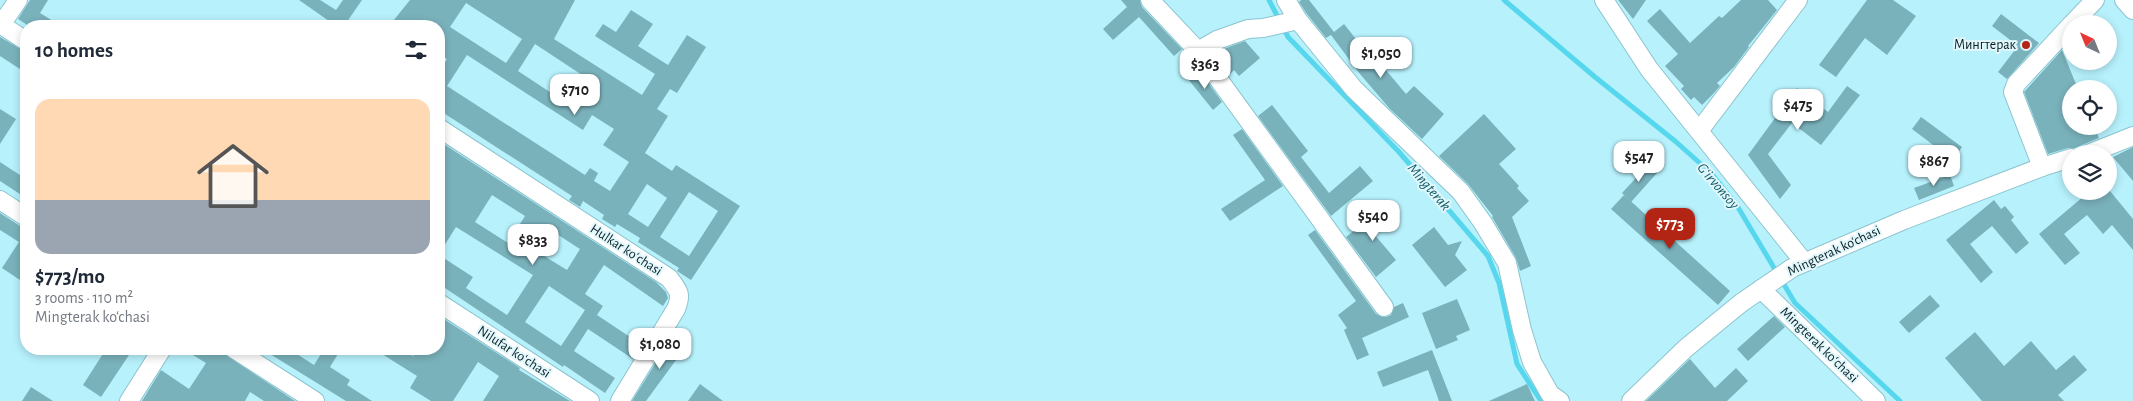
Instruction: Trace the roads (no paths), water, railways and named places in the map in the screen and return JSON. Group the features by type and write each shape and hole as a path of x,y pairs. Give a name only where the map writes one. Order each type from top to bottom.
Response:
{"street":[{"path":"18,0 0,25 20,37"},
{"path":"1150,0 1198,51 1384,307"},
{"path":"1286,0 1293,22 1354,89 1461,192 1483,223 1507,263 1522,330 1532,362 1550,394 1560,401"},
{"path":"1604,0 1649,69 1699,131 1798,265"},
{"path":"1699,131 1798,0"},
{"path":"2081,15 2095,0"},
{"path":"2124,0 2133,10"},
{"path":"1198,51 1217,40 1248,29 1293,22"},
{"path":"2042,167 2013,92 2016,84 2062,35"},
{"name":"Hulkar koʻchasi","path":"445,132 670,278 680,298 676,309 620,401"},
{"path":"2110,145 2133,136"},
{"name":"Mingterak ko‘chasi","path":"1635,400 1686,348 1741,303 1798,265 1904,220 2062,161"},
{"path":"0,200 20,212"},
{"name":"Mingterak koʻchasi","path":"1761,290 1876,401"},
{"name":"Nilufar koʻchasi","path":"445,307 590,401"},
{"path":"129,401 158,355"},
{"path":"243,355 315,401"}],"waterway":[{"name":"Mingterak","path":"1269,0 1288,37 1399,152 1488,256 1499,283 1517,364 1541,401"},
{"name":"G‘irvonsoy","path":"1504,0 1711,173 1736,204 1795,303 1900,401"}],"place":[{"name":"Мингтерак","path":"2026,45"}]}
